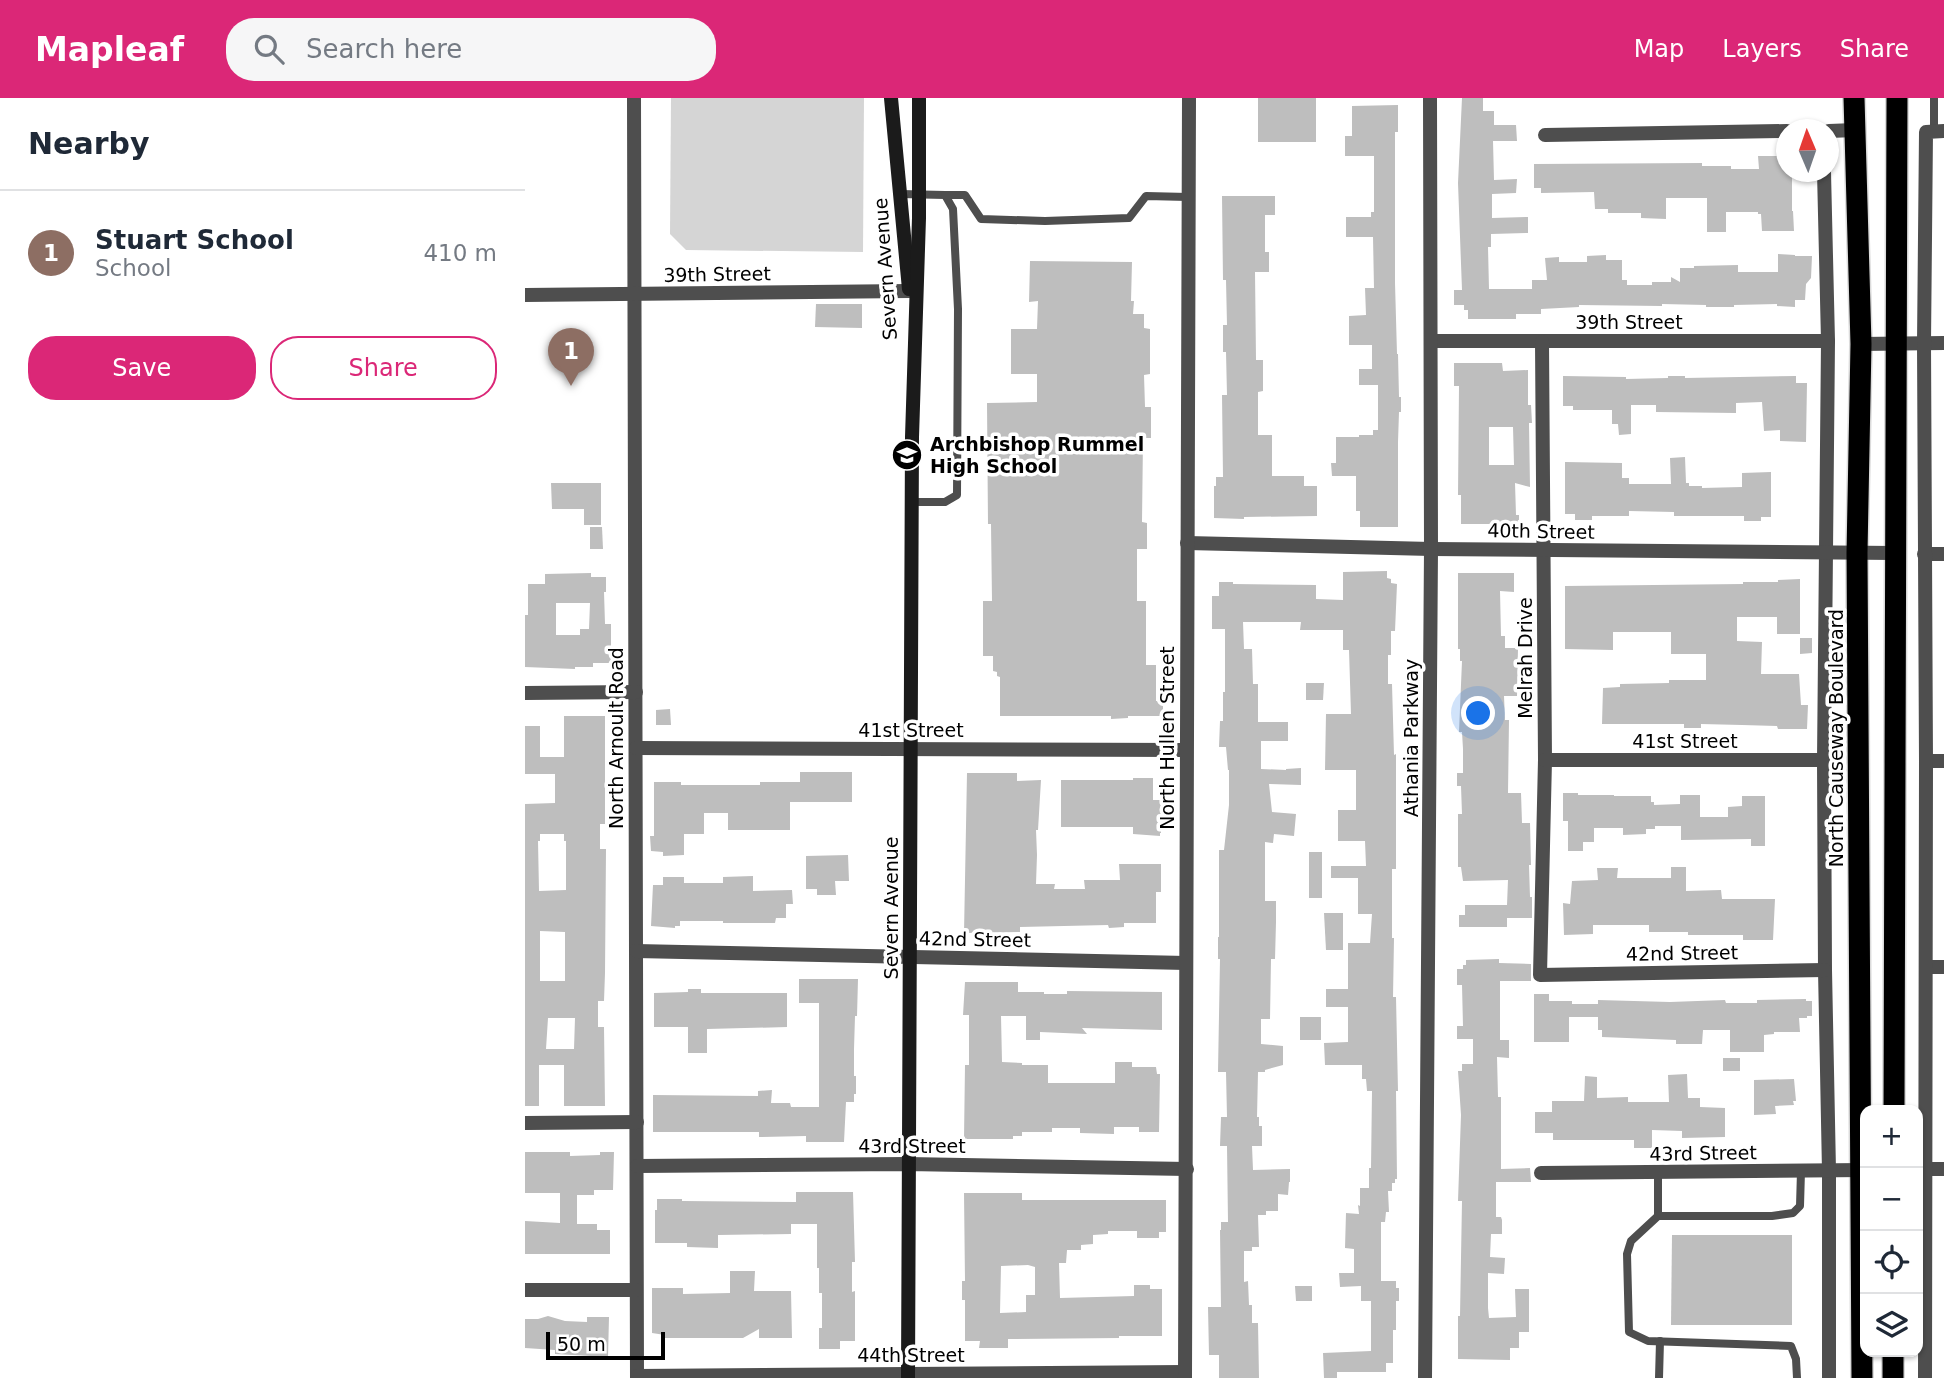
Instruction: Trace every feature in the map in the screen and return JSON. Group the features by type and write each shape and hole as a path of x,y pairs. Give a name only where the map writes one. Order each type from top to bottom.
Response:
{"highway":[{"name":"North Causeway Boulevard","path":"1854,98 1861,344 1857,553 1864,1168"},
{"path":"1894,1105 1897,98"},
{"name":"North Causeway Boulevard","path":"1862,1378 1863,1231"},
{"path":"1893,1357 1893,1378"}],"street":[{"name":"North Arnoult Road","path":"634,98 637,1377"},
{"name":"Severn Avenue","path":"891,98 909,291 912,438 908,1376"},
{"name":"Severn Avenue","path":"912,438 919,98"},
{"name":"North Hullen Street","path":"1185,1375 1189,98"},
{"name":"Athania Parkway","path":"1425,1378 1431,549 1430,98"},
{"path":"1839,131 1855,130"},
{"path":"1545,135 1776,131"},
{"path":"1921,1168 1926,967 1924,343 1935,132"},
{"name":"North Causeway Boulevard","path":"1825,182 1828,341 1825,970 1829,1378"},
{"name":"39th Street","path":"525,295 909,291"},
{"name":"39th Street","path":"1431,341 1828,341"},
{"name":"Melrah Drive","path":"1540,975 1545,760 1542,342"},
{"path":"1861,344 1944,343"},
{"name":"40th Street","path":"1187,543 1431,549 1895,553"},
{"path":"1924,554 1944,554"},
{"path":"525,693 636,692"},
{"name":"41st Street","path":"636,748 1186,750"},
{"name":"41st Street","path":"1545,760 1825,760"},
{"path":"1926,761 1944,761"},
{"name":"42nd Street","path":"636,951 1186,963"},
{"path":"1926,967 1944,967"},
{"name":"42nd Street","path":"1540,975 1825,970"},
{"path":"525,1123 637,1122"},
{"name":"43rd Street","path":"637,1166 908,1164 1187,1169"},
{"path":"1923,1169 1944,1169"},
{"name":"43rd Street","path":"1541,1173 1860,1170"},
{"path":"1922,1231 1925,1378"},
{"path":"525,1290 636,1290"},
{"name":"44th Street","path":"637,1377 1185,1375"}],"lane":[{"path":"1934,98 1935,132"},
{"path":"900,194 965,195 981,219 1045,221 1129,218 1146,196 1188,197"},
{"path":"912,502 945,502 957,495 958,309 953,209 945,195"},
{"path":"1797,1378 1796,1359 1791,1346 1648,1341 1629,1332 1627,1254 1631,1241 1658,1216 1772,1216 1793,1213 1800,1206 1801,1171"},
{"path":"1658,1172 1658,1216"},
{"path":"1658,1378 1660,1341"}],"shaded area":[{"path":"671,98 864,98 863,252 686,250 670,234"}],"building":[{"path":"1258,98 1316,98 1316,142 1258,142"},
{"path":"1462,98 1483,98 1483,111 1494,111 1494,125 1516,125 1517,141 1493,141 1494,180 1517,179 1516,193 1492,194 1492,218 1528,217 1528,233 1491,234 1491,247 1488,247 1489,289 1532,289 1532,280 1547,280 1545,258 1559,257 1559,262 1587,262 1587,256 1606,255 1606,260 1622,260 1622,280 1627,280 1627,285 1652,285 1652,282 1671,282 1671,277 1680,282 1680,268 1694,266 1738,265 1738,272 1778,272 1778,254 1812,256 1811,278 1806,284 1805,300 1795,300 1795,307 1777,304 1734,307 1579,305 1541,309 1541,314 1516,314 1516,319 1468,319 1468,310 1464,310 1464,305 1454,305 1454,290 1462,290 1458,183"},
{"path":"1398,105 1398,132 1395,132 1395,283 1401,412 1398,442 1398,527 1360,527 1360,511 1356,511 1356,476 1332,476 1331,463 1336,463 1336,437 1373,435 1373,430 1378,430 1378,385 1359,385 1359,369 1372,369 1372,345 1349,345 1349,316 1366,315 1365,288 1374,288 1373,237 1346,237 1346,217 1371,217 1371,212 1374,212 1374,156 1345,156 1345,136 1352,136 1352,106"},
{"path":"1758,156 1776,156 1776,182 1792,182 1794,231 1762,231 1761,214 1758,212 1726,212 1726,232 1707,232 1707,198 1666,198 1666,219 1641,218 1641,213 1608,213 1608,209 1595,209 1594,192 1541,193 1541,188 1534,188 1534,164 1702,163 1702,166 1759,169"},
{"path":"1222,196 1275,196 1275,215 1265,215 1265,252 1269,252 1269,272 1255,272 1256,360 1263,360 1263,391 1258,392 1258,435 1272,435 1272,476 1304,476 1304,486 1317,486 1317,516 1214,518 1214,486 1216,477 1223,477 1222,395 1227,395 1226,352 1223,352 1223,325 1227,325 1226,280 1223,280"},
{"path":"1030,261 1132,262 1133,314 1144,314 1144,328 1150,329 1150,374 1144,375 1145,407 1151,407 1151,438 1143,438 1142,522 1147,523 1147,549 1137,549 1137,601 1146,601 1146,665 1156,665 1156,701 1163,701 1163,716 1111,719 1111,716 1000,716 1000,677 993,671 993,656 983,656 983,601 992,601 987,403 1037,402 1037,374 1011,374 1011,329 1037,329 1038,301 1029,302"},
{"path":"816,304 862,304 862,328 815,327"},
{"path":"1454,363 1502,363 1503,371 1528,370 1528,405 1531,405 1532,423 1529,423 1530,487 1515,483 1519,527 1461,524 1461,495 1458,495 1459,386 1454,386","holes":["1489,427 1513,427 1514,465 1489,465"]},
{"path":"1563,376 1626,379 1668,376 1796,376 1796,383 1807,383 1806,442 1780,441 1780,430 1764,431 1762,402 1736,403 1736,413 1656,412 1656,405 1631,405 1631,434 1619,435 1618,424 1612,424 1612,410 1573,410 1573,406 1563,406"},
{"path":"1685,457 1686,483 1689,483 1689,486 1742,487 1742,473 1771,472 1771,517 1761,517 1761,521 1744,521 1744,516 1674,516 1674,512 1629,511 1629,516 1592,516 1592,520 1575,520 1575,514 1565,514 1565,462 1622,463 1622,478 1629,478 1629,484 1671,484 1670,458"},
{"path":"551,483 601,483 601,525 584,525 584,509 552,509"},
{"path":"590,527 602,527 603,549 590,549"},
{"path":"1387,571 1387,578 1391,579 1391,583 1397,584 1395,631 1391,631 1391,655 1388,655 1388,684 1392,684 1394,755 1396,754 1396,869 1392,869 1392,938 1398,1091 1397,1179 1392,1183 1392,1191 1388,1191 1389,1212 1386,1212 1385,1222 1381,1222 1381,1281 1396,1281 1396,1288 1399,1288 1396,1330 1393,1330 1393,1363 1386,1363 1386,1372 1337,1372 1337,1378 1324,1378 1323,1353 1371,1351 1371,1301 1361,1301 1361,1286 1340,1287 1339,1273 1354,1273 1354,1249 1345,1248 1346,1213 1359,1214 1360,1188 1369,1188 1372,1091 1367,1091 1366,1079 1362,1079 1362,1065 1325,1065 1324,1043 1348,1042 1348,1007 1326,1007 1326,989 1348,989 1348,943 1370,943 1372,914 1358,914 1358,878 1331,878 1331,866 1366,866 1365,841 1338,841 1338,810 1356,810 1356,770 1325,770 1326,714 1351,714 1349,650 1343,650 1343,630 1300,630 1301,622 1243,622 1244,649 1252,649 1253,684 1258,684 1258,722 1288,722 1288,741 1261,741 1261,769 1301,768 1301,785 1269,784 1272,812 1296,814 1294,836 1274,834 1273,843 1265,842 1265,901 1276,901 1276,922 1275,959 1271,959 1270,1019 1261,1019 1261,1044 1283,1046 1283,1065 1258,1072 1257,1117 1259,1126 1262,1126 1262,1146 1252,1146 1253,1170 1290,1169 1290,1182 1288,1195 1278,1194 1278,1211 1266,1211 1266,1215 1258,1215 1259,1247 1244,1251 1244,1282 1248,1281 1252,1323 1258,1323 1259,1378 1219,1378 1219,1355 1209,1355 1208,1307 1221,1307 1220,1230 1221,1222 1228,1222 1227,1146 1220,1146 1221,1117 1227,1117 1226,1072 1218,1072 1218,937 1219,850 1224,850 1229,805 1229,770 1226,747 1219,747 1225,692 1225,629 1212,629 1212,596 1219,596 1219,582 1233,582 1316,585 1316,599 1343,600 1343,572"},
{"path":"591,573 591,577 606,577 605,624 611,624 611,663 593,663 593,667 575,669 525,667 528,584 545,584 545,574","holes":["556,603 590,603 589,629 580,629 580,635 556,635"]},
{"path":"1458,573 1514,573 1514,592 1500,591 1501,636 1505,636 1505,648 1518,648 1517,696 1504,696 1505,720 1509,720 1508,793 1521,793 1522,823 1530,823 1532,918 1507,918 1507,927 1459,927 1459,915 1465,915 1465,905 1507,905 1508,880 1463,881 1461,867 1458,867 1458,814 1462,814 1461,786 1457,786 1457,773 1463,773 1463,749 1462,732 1459,732 1462,661 1458,649"},
{"path":"1800,579 1800,634 1777,634 1777,617 1737,617 1737,641 1762,642 1761,674 1799,674 1801,705 1808,705 1807,729 1701,724 1701,728 1684,728 1684,724 1602,724 1603,688 1620,687 1620,684 1669,683 1669,680 1706,680 1706,654 1671,654 1671,632 1613,632 1613,650 1565,649 1565,586 1743,584"},
{"path":"1800,638 1812,638 1812,653 1800,654"},
{"path":"1306,683 1324,683 1323,700 1306,700"},
{"path":"670,709 671,725 656,725 656,710"},
{"path":"564,716 605,716 605,824 600,824 600,849 606,849 605,973 604,1001 598,1001 598,1027 604,1027 605,1106 564,1106 564,1065 539,1065 539,1106 525,1106 525,804 555,803 555,774 525,774 525,726 540,726 540,757 564,757","holes":["540,834 564,834 566,890 539,891","540,931 565,932 565,981 540,981","548,1018 575,1018 574,1049 546,1049"]},
{"path":"800,772 852,772 852,802 790,802 790,830 728,830 728,813 704,813 704,834 684,834 684,855 663,856 663,852 651,851 650,836 654,836 654,782 681,782 681,785 760,785 760,782 800,782"},
{"path":"967,773 1017,773 1017,781 1041,780 1036,830 1036,884 1055,884 1054,889 1085,889 1084,880 1120,880 1119,864 1161,864 1161,892 1156,892 1156,923 1124,923 1124,927 1109,928 1108,925 1020,927 1020,932 964,933"},
{"path":"1153,778 1153,800 1161,800 1160,836 1133,834 1133,827 1061,827 1061,780"},
{"path":"1563,793 1651,796 1654,805 1680,804 1680,795 1700,795 1700,817 1728,817 1728,807 1742,806 1742,796 1765,796 1765,846 1751,846 1751,839 1681,840 1681,826 1655,826 1655,829 1646,829 1646,834 1623,835 1623,828 1594,828 1594,842 1583,842 1583,851 1568,851 1568,821 1563,821"},
{"path":"1309,852 1322,852 1322,898 1309,898"},
{"path":"848,855 849,881 835,881 836,895 817,895 817,889 806,889 806,856"},
{"path":"1671,867 1686,867 1686,891 1721,890 1722,899 1775,899 1773,940 1743,940 1743,935 1649,932 1649,925 1593,925 1593,934 1564,935 1563,903 1570,904 1572,881 1598,880 1597,868 1618,868 1617,878 1671,878"},
{"path":"753,876 753,891 792,890 793,904 786,904 786,918 776,918 775,923 680,921 680,926 675,928 651,926 653,885 663,885 663,877 684,877 684,883 723,883 723,877"},
{"path":"1324,913 1343,913 1343,950 1326,950"},
{"path":"1499,959 1499,963 1531,964 1531,981 1500,981 1500,1040 1509,1040 1509,1058 1497,1057 1498,1097 1501,1097 1501,1169 1530,1168 1531,1182 1496,1182 1496,1217 1501,1217 1502,1234 1491,1234 1490,1257 1505,1258 1504,1274 1488,1273 1488,1308 1489,1318 1516,1317 1515,1289 1529,1289 1529,1332 1519,1332 1519,1348 1510,1348 1510,1360 1458,1359 1462,1201 1458,1201 1461,1115 1458,1071 1462,1071 1462,1064 1473,1064 1473,1039 1457,1039 1457,1026 1463,1026 1462,985 1457,985 1457,969 1463,969 1466,960"},
{"path":"799,979 858,979 854,1049 856,1094 854,1102 846,1102 844,1142 806,1142 806,1136 759,1137 759,1132 653,1132 653,1095 758,1096 758,1091 772,1090 771,1103 790,1103 791,1107 819,1107 819,1003 799,1003"},
{"path":"965,982 1018,982 1018,992 1044,994 1067,994 1067,991 1162,992 1162,1030 1082,1028 1087,1034 1040,1032 1040,1040 1026,1040 1026,1016 1001,1016 1002,1062 1048,1065 1048,1083 1115,1083 1115,1062 1132,1062 1132,1067 1156,1067 1157,1074 1160,1074 1159,1132 1139,1132 1139,1127 1114,1127 1114,1134 1080,1133 1080,1128 1052,1128 1052,1132 1022,1132 1022,1136 1013,1136 1013,1139 964,1139 965,1065 969,1065 969,1015 963,1015"},
{"path":"688,989 701,989 701,993 787,993 787,1027 707,1029 707,1053 688,1053 688,1027 654,1027 654,993 688,992"},
{"path":"1534,994 1549,994 1549,1001 1572,1001 1572,1004 1598,1004 1598,1000 1725,1000 1726,1003 1757,1003 1757,1000 1806,999 1812,1001 1812,1016 1799,1018 1800,1032 1774,1032 1764,1035 1764,1052 1730,1052 1730,1030 1703,1030 1702,1044 1676,1044 1676,1040 1602,1037 1602,1030 1598,1030 1598,1017 1569,1017 1569,1042 1534,1042"},
{"path":"1300,1017 1321,1017 1321,1040 1300,1040"},
{"path":"1723,1058 1740,1058 1740,1071 1723,1071"},
{"path":"1687,1074 1688,1098 1700,1098 1700,1107 1725,1108 1725,1137 1682,1138 1682,1131 1652,1130 1652,1148 1634,1148 1634,1140 1553,1140 1553,1133 1535,1133 1535,1112 1552,1112 1552,1101 1584,1101 1585,1076 1597,1077 1597,1098 1628,1097 1628,1102 1669,1102 1668,1075"},
{"path":"1794,1079 1794,1105 1775,1106 1776,1114 1754,1115 1754,1080"},
{"path":"525,1152 570,1152 570,1156 614,1152 613,1190 594,1190 594,1195 577,1195 577,1224 597,1224 597,1230 610,1230 610,1254 525,1254 525,1221 560,1223 560,1193 525,1193"},
{"path":"796,1192 853,1192 855,1262 852,1262 852,1292 855,1291 855,1341 840,1341 840,1349 819,1349 822,1293 819,1293 817,1268 817,1224 791,1224 791,1234 718,1235 718,1248 687,1247 687,1243 655,1243 657,1199 796,1202"},
{"path":"964,1193 1022,1193 1022,1200 1166,1200 1166,1232 1159,1232 1159,1238 1137,1238 1137,1231 1108,1231 1108,1234 1093,1235 1093,1244 1081,1245 1081,1250 1067,1250 1066,1263 1059,1263 1060,1298 1134,1296 1134,1285 1150,1285 1150,1289 1162,1289 1162,1336 1008,1339 1008,1348 979,1348 980,1341 965,1341 962,1281 965,1281","holes":["1001,1266 1035,1267 1035,1295 1026,1295 1026,1312 1000,1313"]},
{"path":"1672,1235 1792,1235 1792,1325 1671,1325"},
{"path":"730,1271 755,1271 754,1291 791,1291 792,1338 759,1338 759,1329 743,1338 665,1338 665,1335 652,1333 652,1288 683,1288 683,1294 730,1293"},
{"path":"1295,1286 1312,1286 1312,1301 1296,1301"},
{"path":"548,1316 565,1321 587,1322 587,1317 609,1317 608,1357 555,1354 555,1350 525,1348 525,1319"}],"place":[{"name":"Stuart School","path":"571,386"},
{"name":"Archbishop Rummel High School","path":"907,455"}]}
